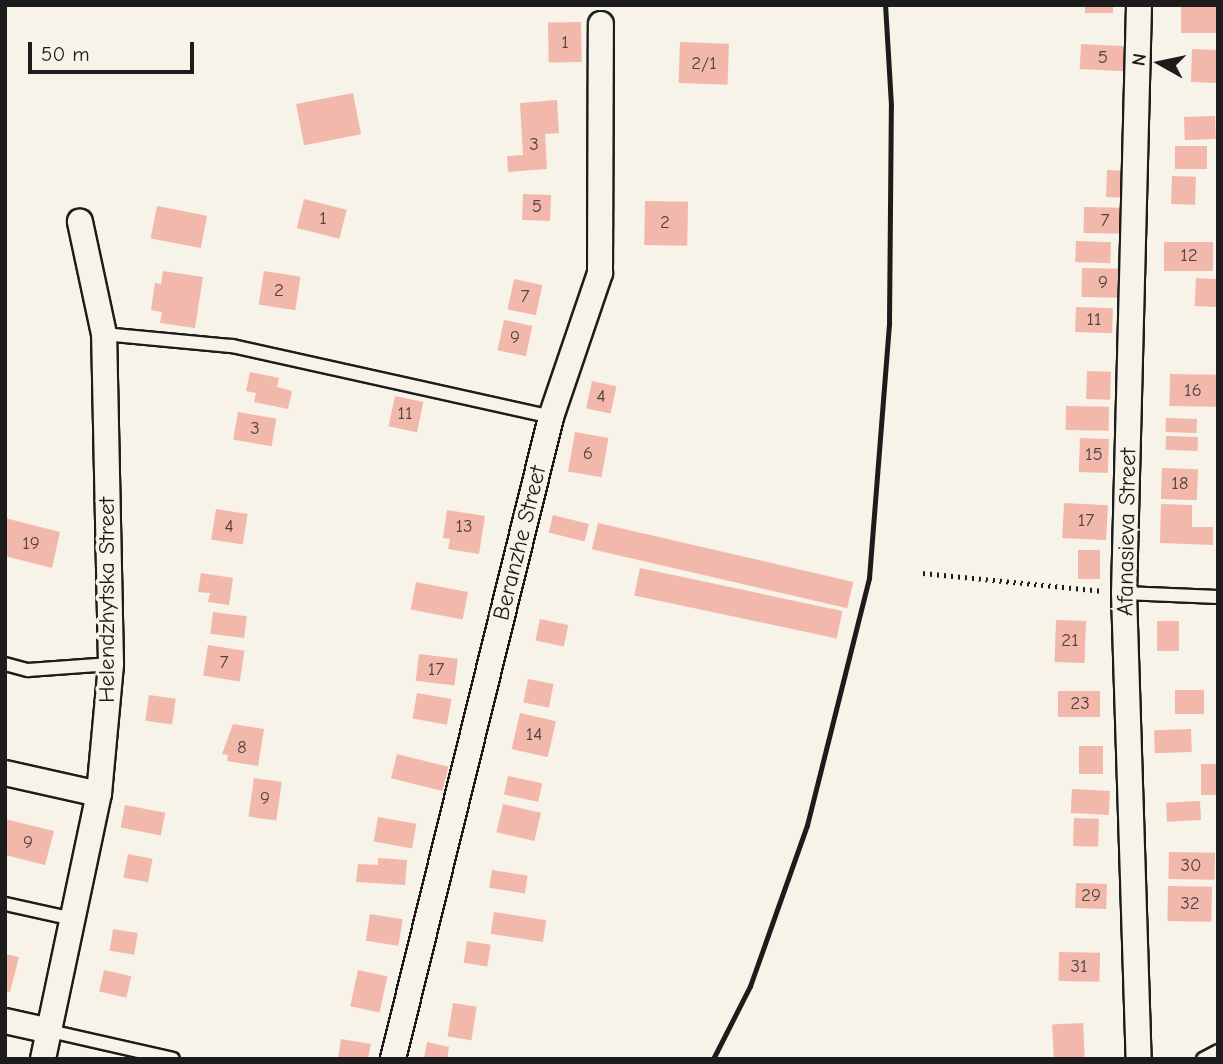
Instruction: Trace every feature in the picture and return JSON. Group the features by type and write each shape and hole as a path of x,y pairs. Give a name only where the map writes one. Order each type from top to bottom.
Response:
{"street":[{"name":"Afanasieva Street","path":"1139,5 1124,593 1139,1059"},
{"name":"Beranzhe Street","path":"393,1059 551,417 600,272 601,24"},
{"name":"Helendzhytska Street","path":"43,1059 99,794 111,664 104,334 80,222"},
{"path":"5,773 99,794"},
{"path":"5,1021 50,1031"}],"lane":[{"path":"104,334 232,346 551,417"},
{"path":"1124,593 1218,597"},
{"path":"5,664 28,670 111,664"},
{"path":"5,904 73,919"},
{"path":"50,1031 173,1059"},
{"path":"1203,1059 1218,1052"}],"path":[{"path":"923,573 1124,593"}],"building":[{"path":"1085,5 1113,5 1113,13 1085,13"},
{"path":"1181,5 1216,5 1216,33 1181,33"},
{"path":"581,22 582,62 549,63 548,23"},
{"path":"680,42 729,44 728,85 679,83"},
{"path":"1081,44 1126,46 1125,71 1080,69"},
{"path":"1192,49 1218,50 1217,83 1191,82"},
{"path":"353,93 361,134 304,145 296,104"},
{"path":"557,100 559,133 545,134 547,169 508,172 507,156 523,155 520,103"},
{"path":"1215,116 1216,139 1185,140 1184,117"},
{"path":"1175,146 1207,146 1207,169 1175,169"},
{"path":"1107,170 1130,171 1129,198 1106,197"},
{"path":"1172,176 1196,177 1195,205 1171,204"},
{"path":"523,194 551,195 550,221 522,220"},
{"path":"304,199 347,210 339,239 297,228"},
{"path":"645,201 688,202 687,246 644,245"},
{"path":"157,206 207,216 201,248 151,238"},
{"path":"1084,207 1126,208 1126,234 1084,233"},
{"path":"1076,241 1111,242 1110,263 1075,262"},
{"path":"1164,242 1213,242 1213,271 1164,271"},
{"path":"1082,268 1124,269 1123,298 1081,297"},
{"path":"163,271 203,277 195,328 160,323 162,312 151,310 155,283 161,284"},
{"path":"264,271 301,277 295,310 259,305"},
{"path":"1196,278 1218,279 1217,307 1195,306"},
{"path":"514,279 542,285 536,315 508,309"},
{"path":"1076,307 1113,308 1112,333 1075,332"},
{"path":"504,320 532,326 526,356 498,350"},
{"path":"1087,371 1111,372 1110,400 1086,399"},
{"path":"250,372 279,378 277,387 292,391 288,409 254,402 256,393 246,391"},
{"path":"1170,374 1217,375 1216,407 1169,406"},
{"path":"592,381 616,386 611,414 586,408"},
{"path":"395,396 423,402 417,432 389,426"},
{"path":"1066,406 1109,407 1109,431 1066,430"},
{"path":"238,412 276,419 272,446 233,440"},
{"path":"1166,418 1197,419 1196,433 1166,432"},
{"path":"575,432 608,438 602,477 568,471"},
{"path":"1166,436 1198,437 1197,451 1166,450"},
{"path":"1080,438 1109,439 1108,473 1079,472"},
{"path":"1162,468 1198,469 1197,500 1161,499"},
{"path":"1064,503 1108,505 1106,540 1062,538"},
{"path":"1161,504 1192,505 1192,527 1213,527 1213,545 1160,543"},
{"path":"216,509 248,514 243,545 211,540"},
{"path":"447,510 485,516 479,554 448,549 450,539 443,538"},
{"path":"553,515 589,524 585,541 549,532"},
{"path":"5,518 60,532 52,568 5,556"},
{"path":"598,523 853,582 847,608 592,549"},
{"path":"1078,550 1100,550 1100,579 1078,579"},
{"path":"640,568 842,611 837,638 634,595"},
{"path":"201,573 233,578 229,605 208,602 210,593 198,592"},
{"path":"416,582 468,592 463,620 411,609"},
{"path":"213,612 247,616 244,638 210,634"},
{"path":"540,619 568,625 564,647 535,641"},
{"path":"1056,620 1086,621 1085,663 1055,662"},
{"path":"1157,621 1179,621 1179,651 1157,651"},
{"path":"208,645 245,651 240,681 203,676"},
{"path":"419,654 458,659 454,686 416,681"},
{"path":"528,679 554,684 549,708 523,703"},
{"path":"1175,690 1204,690 1204,714 1175,714"},
{"path":"1058,691 1100,691 1100,717 1058,717"},
{"path":"417,693 451,699 447,725 412,719"},
{"path":"149,695 176,699 172,725 145,721"},
{"path":"520,713 556,721 548,757 512,749"},
{"path":"233,724 264,729 258,766 227,761 228,755 222,754"},
{"path":"1191,729 1192,752 1155,753 1154,730"},
{"path":"1079,746 1103,746 1103,774 1079,774"},
{"path":"397,754 448,767 442,791 391,778"},
{"path":"1201,764 1218,764 1218,795 1201,795"},
{"path":"508,776 542,783 538,802 504,795"},
{"path":"254,778 282,782 276,821 249,817"},
{"path":"1072,789 1110,791 1109,815 1071,813"},
{"path":"1200,801 1201,820 1167,822 1166,803"},
{"path":"503,804 541,813 534,841 496,832"},
{"path":"125,805 165,813 161,835 121,828"},
{"path":"378,817 416,824 412,848 374,842"},
{"path":"1074,818 1099,819 1098,847 1073,846"},
{"path":"5,819 54,831 45,865 5,855"},
{"path":"1169,852 1215,853 1215,880 1169,879"},
{"path":"128,854 153,859 148,882 123,878"},
{"path":"378,858 407,860 405,885 356,882 358,864 378,865"},
{"path":"492,870 528,876 525,893 489,888"},
{"path":"1076,883 1107,884 1106,909 1075,908"},
{"path":"1168,886 1212,887 1211,922 1167,921"},
{"path":"494,912 546,920 543,942 491,934"},
{"path":"370,914 403,919 398,946 366,941"},
{"path":"113,929 138,933 134,955 110,951"},
{"path":"467,941 491,945 487,966 464,963"},
{"path":"1059,952 1100,953 1099,982 1058,981"},
{"path":"5,954 19,957 10,992 5,991"},
{"path":"104,970 131,976 126,998 99,991"},
{"path":"358,970 387,976 380,1012 350,1006"},
{"path":"453,1003 477,1007 471,1040 448,1037"},
{"path":"1083,1023 1085,1059 1054,1059 1052,1025"},
{"path":"341,1039 371,1044 368,1059 338,1059"},
{"path":"427,1042 449,1047 447,1059 424,1059"}],"railway":[{"path":"713,1059 750,986 807,825 869,578 889,322 891,105 885,5"}]}
